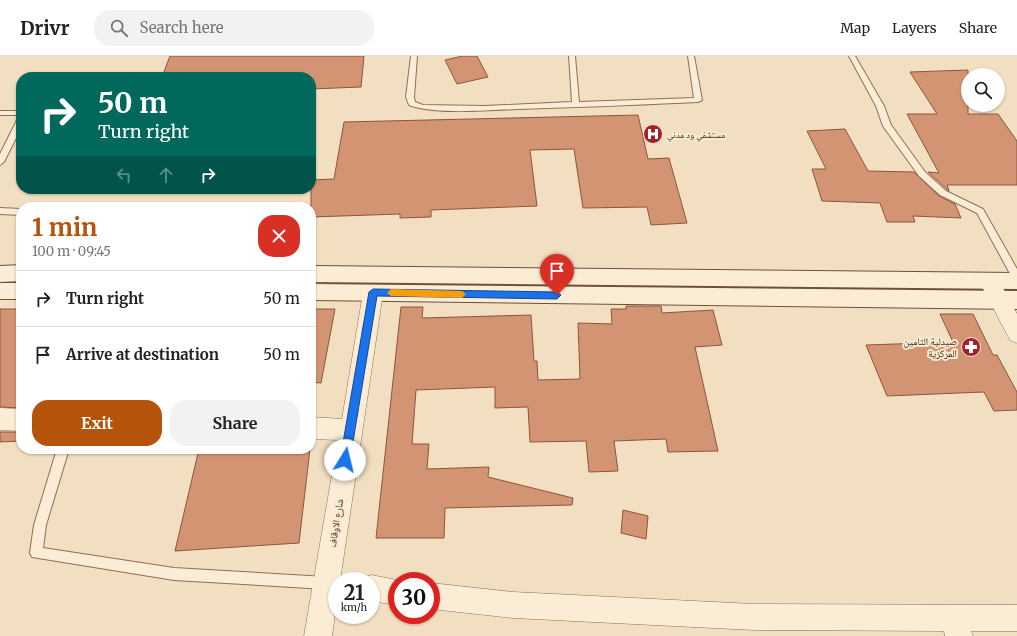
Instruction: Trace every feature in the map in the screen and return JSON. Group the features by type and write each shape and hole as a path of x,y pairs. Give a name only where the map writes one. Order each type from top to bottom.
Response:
{"main road":[{"path":"0,274 16,273"},
{"path":"316,274 542,286"},
{"path":"316,292 373,292 542,286 673,287 1017,281"},
{"path":"673,287 1008,300"},
{"path":"0,291 16,291"}],"street":[{"path":"989,281 1008,300 1017,334"},
{"name":"شارع الاوقاف","path":"333,572 350,430 373,292"},
{"path":"0,419 16,420"},
{"path":"316,428 350,430"},
{"path":"440,597 512,605 956,627 1017,618"},
{"name":"شارع الاوقاف","path":"318,636 328,599"}],"lane":[{"path":"414,56 410,96 412,104 422,107 485,108 698,100 691,56"},
{"path":"572,56 576,105"},
{"path":"852,56 880,106 887,126 922,174 943,193 980,211 1017,278"},
{"path":"0,113 16,112"},
{"path":"0,162 16,130"},
{"path":"0,212 16,212"},
{"path":"61,454 40,525 36,553 174,574 328,584"}],"building":[{"path":"170,56 364,56 361,87 316,89 316,72 164,72"},
{"path":"463,56 477,56 488,77 457,84 445,60"},
{"path":"961,70 961,112 968,112 968,114 998,114 1017,141 1017,185 947,185 949,191 928,172 939,173 907,114 937,114 910,72"},
{"path":"638,115 648,159 669,158 687,223 651,225 647,207 583,208 574,149 530,150 537,206 431,210 431,217 400,218 400,214 316,217 316,202 311,202 311,194 316,194 316,180 334,179 344,122"},
{"path":"845,129 868,171 914,172 939,196 955,204 961,218 913,216 915,222 887,222 880,203 822,201 812,169 826,169 807,131"},
{"path":"626,306 661,306 662,313 713,310 722,345 695,347 718,451 668,452 666,439 614,441 618,471 589,472 586,441 530,442 528,407 495,408 495,387 416,390 412,444 429,444 427,469 489,467 488,477 573,498 572,505 445,508 444,538 376,538 401,307 423,307 422,318 531,315 534,361 537,361 538,380 580,379 578,323 612,324 611,309 626,309"},
{"path":"0,309 16,309 16,408 0,407"},
{"path":"316,309 335,309 321,383 316,382"},
{"path":"940,314 973,314 993,355 997,355 1017,392 1017,410 994,411 984,392 887,396 866,345 953,342"},
{"path":"0,432 16,432 16,441 0,442"},
{"path":"198,454 309,454 299,543 175,551"},
{"path":"623,510 648,516 646,539 621,533"}],"slow traffic":[{"path":"391,293 462,294"}],"place":[{"name":"مستشفي ود مدني","path":"653,134"},
{"name":"صيدلية التامين المركزية","path":"971,347"}],"route":[{"path":"345,460 373,292 557,295"}]}
